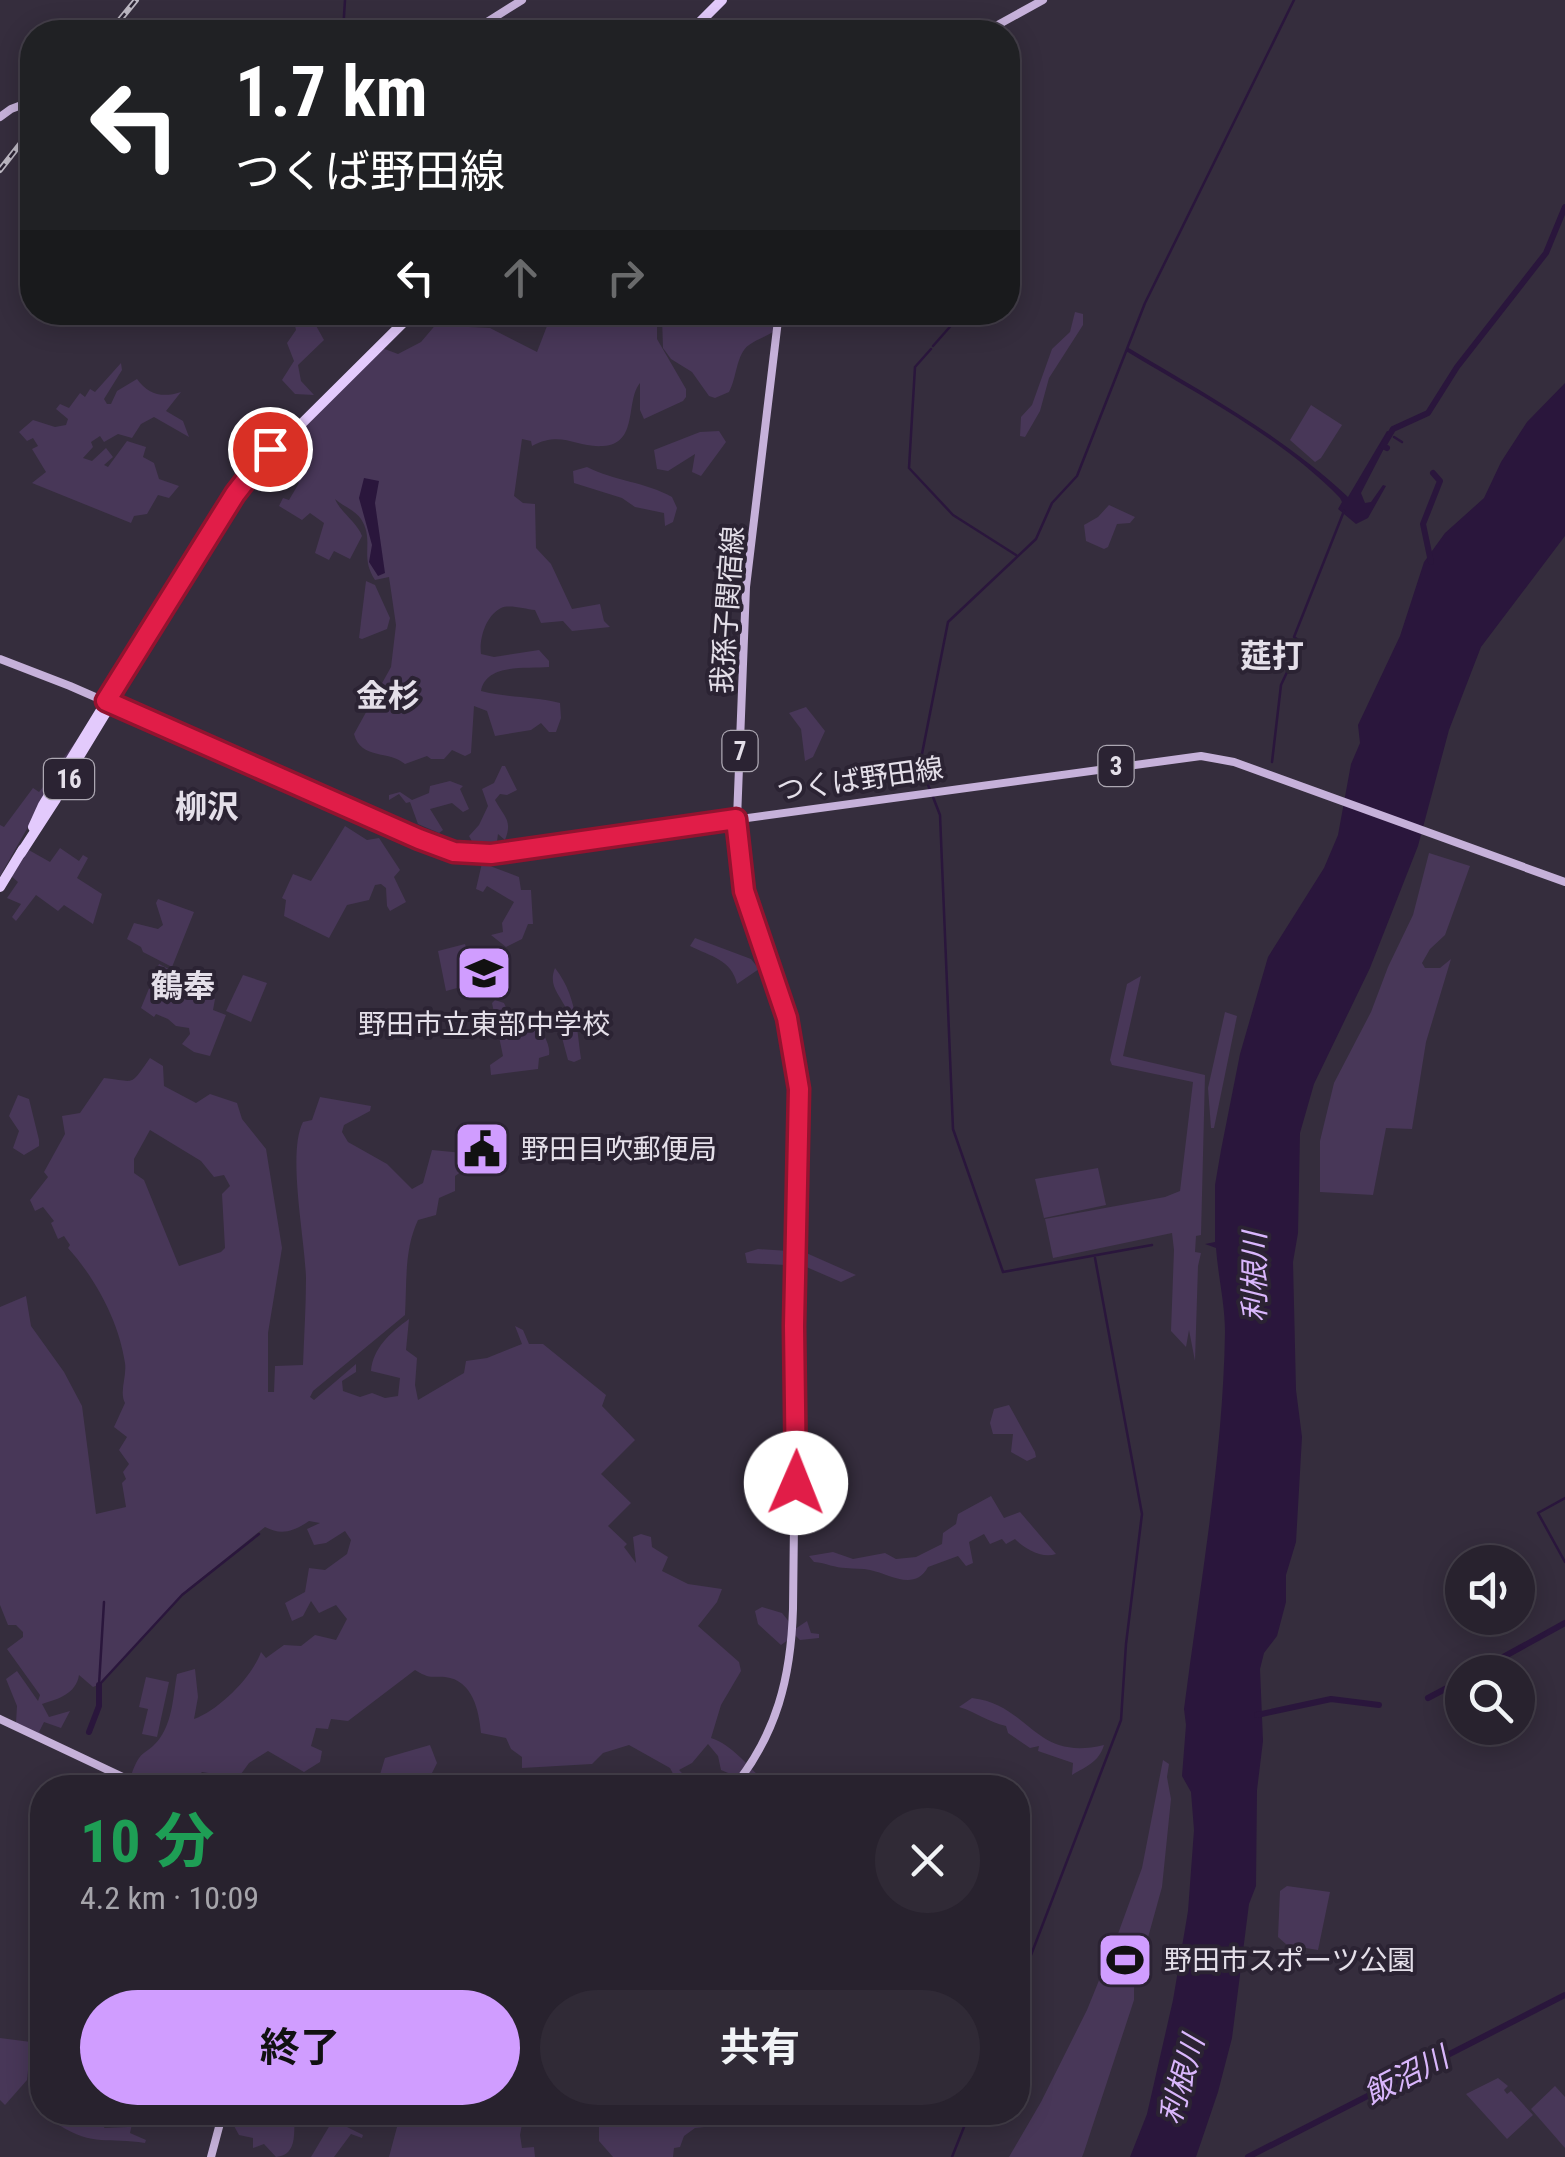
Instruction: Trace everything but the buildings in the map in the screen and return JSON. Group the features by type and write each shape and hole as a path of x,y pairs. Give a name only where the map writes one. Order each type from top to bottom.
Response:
{"highway":[{"path":"704,20 725,0"},
{"name":"16","path":"0,884 235,494 262,459 398,325"},
{"name":"16","path":"21,852 183,582"},
{"name":"16","path":"0,884 110,703"},
{"name":"16","path":"33,827 48,805"}],"main road":[{"path":"491,20 522,0"},
{"path":"1007,20 1043,0"},
{"name":"我孫子関宿線","path":"742,1775 774,1721 786,1685 792,1648 800,1124 792,1037 748,907 736,819 747,577 778,325"},
{"name":"つくば野田線","path":"0,659 419,839 462,853 491,854 1193,756 1228,760 1565,882"},
{"path":"0,1719 119,1775"},
{"path":"210,2157 219,2125"}],"shaded area":[{"path":"1075,312 1083,314 1083,325 1049,378 1040,411 1025,437 1020,436 1021,417 1032,405 1052,349 1070,332"},
{"path":"295,325 316,325 324,340 298,365 301,381 314,395 295,394 282,380 294,361 287,343 296,330"},
{"path":"435,325 490,328 537,352 547,325 657,325 657,339 686,389 683,401 644,419 640,383 627,430 614,443 593,446 561,439 532,446 531,441 522,439 514,496 523,503 535,504 536,548 551,564 572,609 600,604 604,621 610,627 572,631 563,621 541,623 535,610 513,607 495,612 484,629 481,654 494,657 539,650 549,661 549,667 499,672 484,682 481,691 560,703 561,718 556,732 549,732 541,723 531,730 495,736 487,711 474,706 471,753 465,756 452,750 444,759 427,756 405,764 369,751 354,734 391,667 396,625 389,577 375,580 368,563 365,527 356,513 335,499 362,536 350,559 334,551 329,560 315,553 324,523 310,513 302,520 279,506 283,498 289,500 299,483 270,463 382,348 398,354 421,342"},
{"path":"662,325 774,327 773,332 745,349 729,392 715,398 663,348"},
{"path":"121,363 122,370 104,399 107,404 111,404 117,391 137,379 156,394 181,392 166,411 183,421 189,437 154,417 141,424 132,438 118,434 104,442 100,436 91,442 93,447 83,458 92,461 106,448 113,457 104,465 108,467 127,441 146,447 143,457 154,463 159,479 179,486 169,498 158,495 147,514 134,516 131,523 32,483 46,472 32,449 38,446 33,438 27,441 19,432 33,420 55,427 66,425 68,419 56,409 60,404 69,408 80,393 85,397 90,389 95,392"},
{"path":"1311,405 1342,425 1315,462 1290,440"},
{"path":"719,431 726,442 701,476 692,472 695,454 668,471 657,469 654,450 700,432"},
{"path":"587,467 672,497 677,508 673,522 665,526 664,513 635,507 622,498 574,483 573,471"},
{"path":"1109,505 1135,517 1130,523 1117,524 1104,549 1086,541 1084,525"},
{"path":"366,581 375,585 390,618 387,629 362,639 359,638"},
{"path":"806,707 825,731 813,757 805,761 801,729 789,713"},
{"path":"80,736 0,876 0,825 4,827 33,788 39,792 53,779 58,765"},
{"path":"502,766 517,790 500,794 495,800 508,828 505,840 498,834 496,849 487,852 474,845 469,836 488,806 482,789 494,783"},
{"path":"450,781 463,786 460,789 469,809 463,812 452,803 430,809 443,830 439,833 418,824 410,802 406,803 399,794 389,800 389,795 400,792 412,800 429,793 430,786"},
{"path":"345,826 367,840 379,838 400,870 394,877 406,902 390,911 386,888 375,885 369,900 347,905 329,938 284,916 286,900 282,898 293,874 311,881"},
{"path":"60,848 79,861 83,855 88,858 77,878 102,894 93,924 64,905 58,911 36,895 16,921 12,917 21,904 7,898 18,882 10,875 27,849 50,862"},
{"path":"1429,853 1470,866 1445,935 1422,963 1425,968 1440,968 1451,959 1426,1042 1412,1129 1386,1128 1373,1195 1320,1192 1320,1141 1334,1083 1371,1012 1413,915"},
{"path":"482,863 519,877 521,890 531,890 533,924 528,924 522,939 506,947 491,935 503,932 502,923 514,902 487,886 483,892 476,889"},
{"path":"158,899 194,912 172,967 127,939 134,923 158,929 163,925"},
{"path":"695,938 751,959 759,969 737,984 725,964 690,946"},
{"path":"465,944 476,983 446,991 438,951"},
{"path":"159,964 195,983 193,990 215,999 213,1010 226,1015 210,1056 182,1044 190,1034 189,1028 176,1026 156,1014 154,1017 141,1008"},
{"path":"555,968 568,989 574,1011 581,1059 574,1062 568,1060 557,1019 566,1008 554,984"},
{"path":"243,975 267,983 251,1022 226,1011"},
{"path":"1141,976 1123,1056 1205,1075 1201,1235 1196,1236 1195,1252 1201,1253 1195,1361 1189,1330 1186,1347 1171,1331 1172,1233 1053,1258 1045,1219 1180,1191 1193,1082 1112,1065 1110,1060 1127,984"},
{"path":"492,1003 504,1003 510,1016 533,1021 542,1032 549,1055 539,1058 538,1069 491,1075 490,1065 503,1056"},
{"path":"1225,1012 1237,1016 1211,1128 1208,1088"},
{"path":"150,1058 163,1066 164,1086 196,1103 210,1094 237,1103 242,1119 266,1149 282,1248 268,1333 268,1392 274,1392 275,1366 303,1365 306,1278 298,1197 298,1136 303,1122 312,1120 320,1097 371,1106 370,1111 344,1125 342,1132 348,1142 387,1164 412,1189 423,1183 432,1150 463,1153 471,1165 455,1176 455,1191 439,1198 436,1215 418,1220 414,1231 407,1266 405,1315 310,1397 314,1400 356,1364 356,1372 342,1381 343,1391 360,1397 372,1393 385,1398 398,1396 400,1378 371,1371 384,1342 409,1319 406,1350 417,1358 418,1400 464,1373 466,1361 487,1358 522,1344 515,1326 523,1330 529,1344 543,1344 606,1395 602,1406 635,1440 601,1474 631,1503 608,1526 627,1544 624,1547 636,1563 633,1537 641,1534 651,1537 652,1547 668,1557 662,1571 688,1584 722,1589 698,1626 739,1662 741,1671 721,1705 711,1738 734,1752 758,1775 733,1775 721,1770 718,1756 708,1744 692,1763 679,1770 684,1775 674,1775 670,1768 629,1745 603,1753 592,1764 522,1768 522,1757 511,1749 506,1738 481,1733 476,1706 462,1684 415,1670 348,1721 331,1719 328,1729 316,1728 311,1746 322,1751 320,1762 304,1772 268,1751 249,1763 240,1775 131,1775 141,1756 155,1744 168,1723 177,1674 195,1669 198,1697 194,1719 233,1692 261,1652 266,1658 284,1645 301,1646 315,1635 336,1640 347,1619 336,1605 319,1613 311,1601 303,1616 292,1621 285,1603 305,1592 309,1568 325,1570 347,1554 351,1540 345,1531 326,1543 314,1545 307,1529 320,1523 309,1521 288,1531 265,1527 188,1589 100,1684 93,1687 79,1675 70,1691 42,1704 49,1717 70,1711 61,1728 44,1722 39,1732 51,1740 16,1723 17,1706 6,1679 17,1671 38,1701 40,1695 7,1649 23,1637 23,1632 16,1625 8,1625 0,1605 0,1307 26,1296 31,1326 64,1372 82,1406 96,1514 126,1507 122,1483 129,1464 119,1450 127,1437 114,1427 125,1403 125,1363 117,1332 105,1302 68,1248 70,1245 64,1236 58,1239 51,1223 54,1221 43,1207 35,1211 30,1200 48,1177 44,1172 65,1134 62,1116 80,1113 104,1078 135,1078","holes":["150,1130 201,1161 214,1177 224,1175 230,1186 222,1194 225,1248 179,1266 144,1180 134,1173 134,1159"]},
{"path":"18,1095 29,1099 39,1140 39,1146 24,1155 13,1148 19,1131 9,1116"},
{"path":"1098,1168 1106,1205 1044,1218 1035,1179"},
{"path":"758,1249 804,1252 856,1275 841,1282 804,1266 747,1263 745,1253"},
{"path":"1009,1405 1035,1452 1036,1457 1027,1461 1011,1452 1013,1434 993,1434 990,1423 994,1409"},
{"path":"991,1496 1004,1518 1020,1512 1056,1554 1034,1552 1015,1539 1006,1544 1002,1539 990,1544 984,1534 969,1542 973,1563 966,1566 958,1556 928,1567 916,1579 909,1580 814,1562 809,1556 833,1552 853,1559 885,1553 896,1559 916,1557 942,1544 943,1533 956,1524 958,1514"},
{"path":"762,1607 782,1613 795,1629 807,1621 811,1633 819,1634 819,1638 800,1640 795,1635 781,1645 758,1624 755,1611"},
{"path":"146,1677 169,1682 157,1737 142,1734 148,1709 139,1707"},
{"path":"972,1698 1008,1711 1062,1746 1104,1745 1102,1751 1092,1763 1072,1775 1073,1763 1038,1751 1039,1746 1030,1748 1008,1733 1006,1726 959,1707"},
{"path":"430,1745 437,1763 431,1775 380,1775 385,1758"},
{"name":"野田市スポーツ公園","path":"1163,1760 1169,1764 1171,1799 1162,1887 1134,2000 1084,2152 1082,2157 1009,2157 1030,2125 1087,2010 1142,1868"},
{"path":"1287,1886 1330,1892 1318,1950 1287,1945 1278,1937 1280,1891"},
{"path":"0,2038 30,2042 27,2080 5,2105 0,2100"},
{"path":"1498,2078 1508,2086 1504,2090 1507,2094 1511,2091 1533,2115 1507,2139 1466,2094"},
{"path":"1555,2086 1565,2097 1565,2148 1531,2109"},
{"path":"59,2125 105,2125 104,2128 132,2125 130,2133 146,2140 101,2140"},
{"path":"294,2125 292,2147 276,2157 264,2144 253,2148 253,2138 239,2135 234,2126"},
{"path":"330,2125 348,2125 363,2135 362,2138 351,2134 334,2157 311,2157"},
{"path":"398,2125 522,2125 522,2148 534,2147 535,2157 389,2157"},
{"path":"599,2125 717,2125 695,2128 684,2136 680,2147 674,2148 673,2157 613,2157 599,2141"}],"water":[{"path":"1127,347 1270,435 1348,497 1387,431 1392,433 1361,493 1365,503 1371,502 1386,486 1368,518 1356,524 1338,509 1340,498 1292,455 1126,351"},
{"name":"利根川","path":"1565,383 1565,536 1481,647 1449,730 1418,846 1370,968 1314,1084 1300,1133 1298,1233 1293,1262 1296,1390 1302,1437 1296,1542 1286,1575 1286,1602 1277,1636 1264,1653 1260,1669 1263,1741 1257,1790 1256,1886 1249,1904 1232,2038 1196,2157 1130,2157 1147,2114 1188,1911 1194,1830 1191,1792 1182,1776 1184,1709 1215,1474 1225,1332 1216,1248 1205,1244 1215,1242 1215,1185 1240,1054 1268,957 1324,868 1338,835 1351,764 1360,743 1358,725 1400,636 1424,562 1445,533 1484,498 1527,422"},
{"path":"364,478 379,481 375,503 385,573 378,576 369,562 372,545 359,498"}],"waterway":[{"path":"344,20 345,0"},
{"path":"930,790 920,764 948,622 1036,539 1052,503 1077,476 1145,303 1294,0"},
{"path":"1387,448 1383,446 1393,429 1428,413 1457,367 1546,253 1565,207"},
{"path":"933,346 952,325"},
{"path":"931,349 915,367 909,468 953,515 1016,555"},
{"path":"1394,437 1402,442"},
{"path":"1431,562 1423,524 1440,481 1433,473"},
{"path":"1272,762 1281,685 1301,642 1294,637 1344,511"},
{"path":"933,797 940,815 953,1129 1003,1272 1152,1245"},
{"path":"1030,1958 1121,1720 1142,1514 1095,1258"},
{"path":"1565,1498 1538,1513 1565,1562"},
{"path":"99,1685 182,1595 259,1534"},
{"path":"99,1685 104,1602"},
{"path":"1507,1655 1565,1623"},
{"path":"89,1732 99,1706 99,1685"},
{"path":"1428,1698 1445,1689"},
{"path":"1257,1715 1331,1699 1379,1705"},
{"name":"飯沼川","path":"1248,2157 1565,1995"},
{"path":"952,2157 965,2125"}],"railway":[{"path":"120,20 136,0"},
{"path":"0,170 20,144"}],"place":[{"name":"野田市立東部中学校","path":"484,973"},
{"name":"野田目吹郵便局","path":"482,1149"},
{"name":"野田市スポーツ公園","path":"1125,1960"}],"district":[{"name":"莚打","path":"1272,656"},
{"name":"金杉","path":"388,696"},
{"name":"柳沢","path":"207,807"},
{"name":"鶴奉","path":"183,986"}],"route":[{"path":"270,449 235,494 106,701 419,839 462,853 491,854 736,819 744,891 787,1018 799,1089 794,1326 796,1483"}]}
